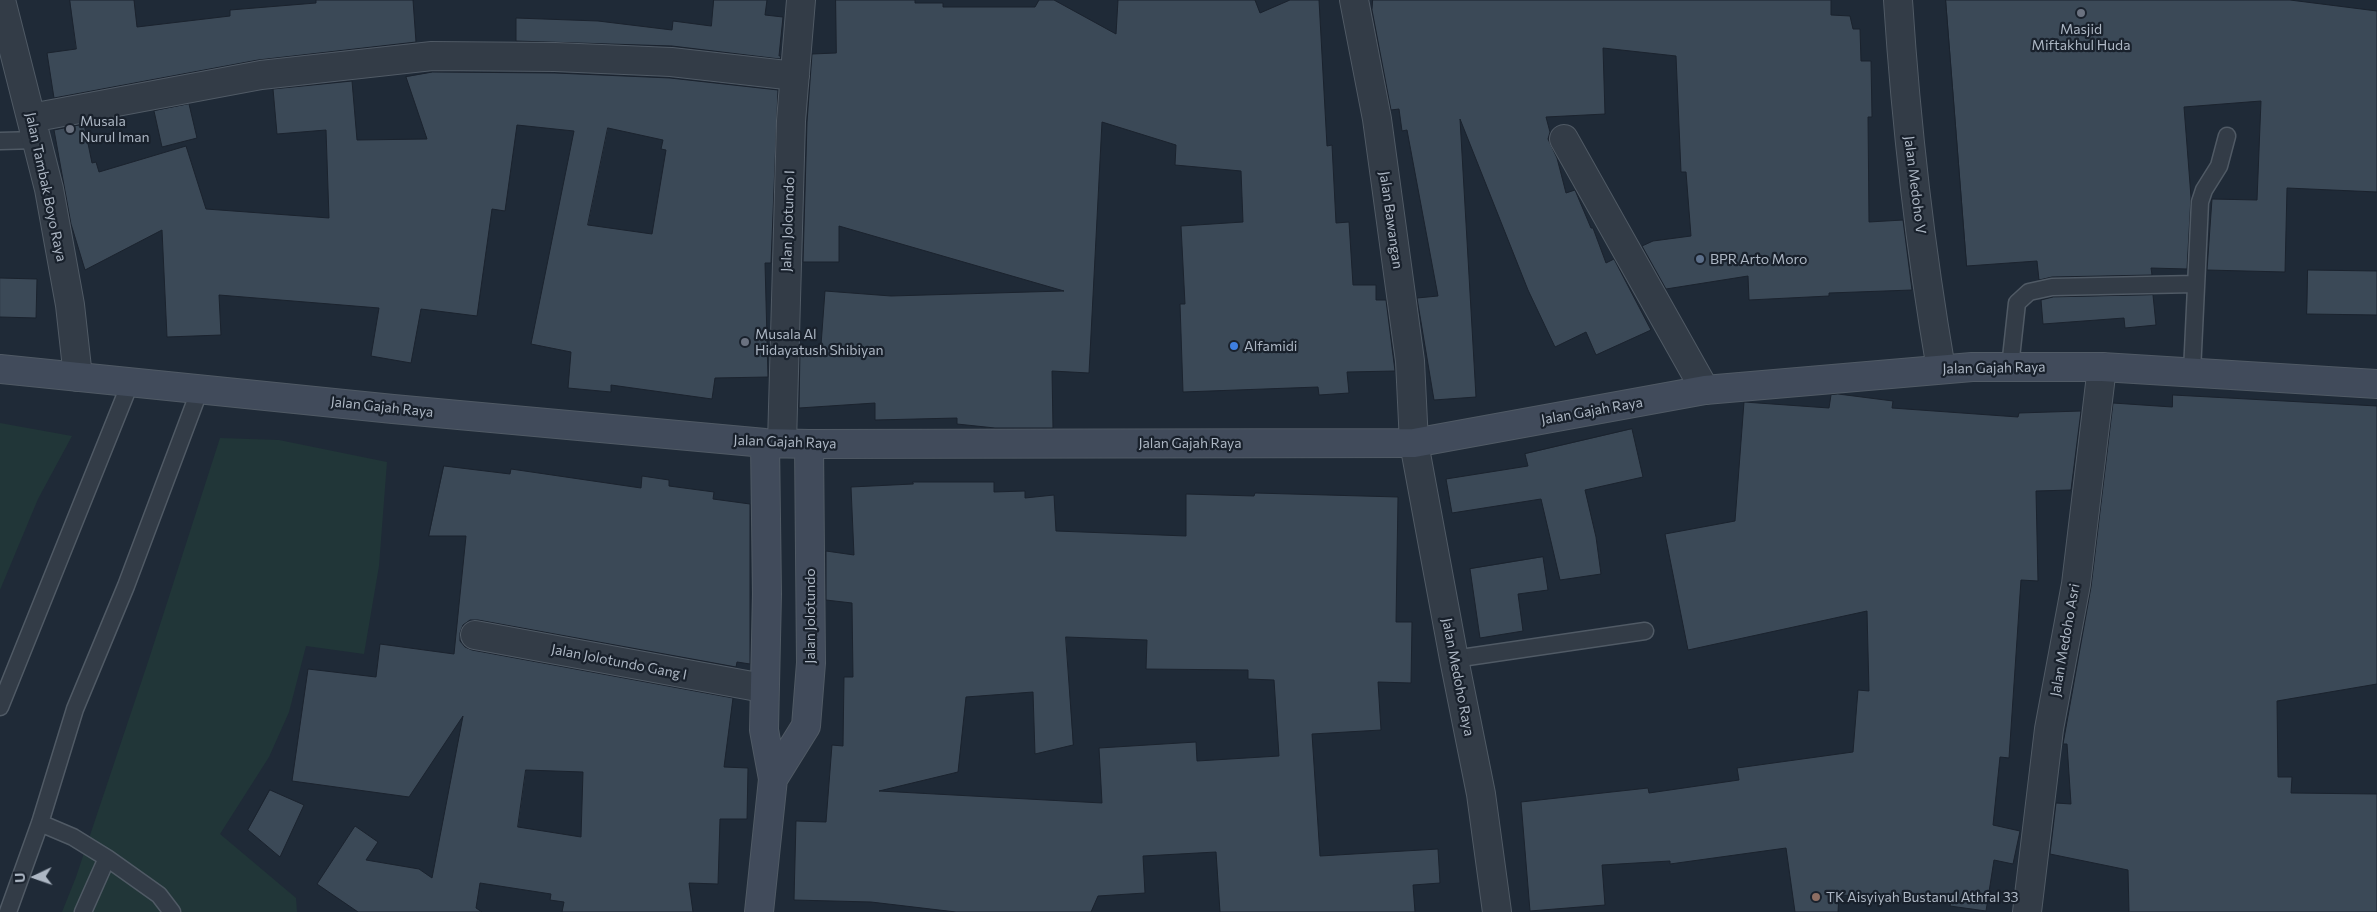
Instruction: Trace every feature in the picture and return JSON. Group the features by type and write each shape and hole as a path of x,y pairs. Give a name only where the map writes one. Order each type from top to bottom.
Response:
{"main road":[{"name":"Jalan Gajah Raya","path":"0,369 394,409 773,443 809,444 1414,442 1705,390 1972,366 2102,367 2377,384"},
{"name":"Jalan Jolotundo","path":"759,912 773,779 764,730 763,688 773,443"},
{"name":"Jalan Jolotundo","path":"773,779 806,726 811,663 809,444"}],"street":[{"name":"Jalan Tambak Boyo Raya","path":"1,0 9,65 34,129 49,189 70,305 78,377"},
{"name":"Jalan Jolotundo I","path":"773,443 791,121 801,0"},
{"name":"Jalan Bawangan","path":"1354,0 1377,119 1410,361 1414,442"},
{"name":"Jalan Medoho V","path":"1898,0 1903,86 1931,312 1940,369"},
{"path":"34,129 261,75 432,56 555,57 670,62 795,76"},
{"path":"1564,138 1705,390"},
{"name":"Jalan Medoho Asri","path":"2027,912 2050,728 2076,584 2102,367"},
{"name":"Jalan Medoho Raya","path":"1414,442 1481,794 1497,912"},
{"name":"Jalan Jolotundo Gang I","path":"475,634 763,688"}],"lane":[{"path":"0,141 34,129"},
{"path":"2192,372 2200,202 2204,190 2219,166 2226,136"},
{"path":"2010,367 2017,302 2029,292 2052,287 2195,284"},
{"path":"0,707 130,381"},
{"path":"8,912 40,823 75,709 126,586 200,389"},
{"path":"1454,659 1645,631"},
{"path":"40,823 73,837 107,858 159,895 172,912"},
{"path":"84,912 107,858"}],"green space":[{"path":"0,423 72,436 38,499 0,590"},
{"path":"220,438 279,440 387,462 379,566 364,654 306,646 289,712 269,757 220,834 296,898 297,912 62,912 76,877 148,662"}],"building":[{"path":"70,0 134,0 137,27 230,16 230,10 316,3 316,0 413,0 416,42 258,60 54,98 47,53 76,49"},
{"path":"714,0 767,0 765,15 783,17 780,59 672,46 516,41 516,18 598,21 672,30 673,21 711,26"},
{"path":"836,0 915,0 915,3 943,3 943,7 1035,7 1039,0 1054,0 1116,34 1118,0 1255,0 1260,13 1290,0 1319,0 1327,146 1332,145 1336,223 1349,222 1353,285 1376,285 1376,300 1386,300 1395,371 1347,372 1349,393 1319,395 1318,387 1183,392 1180,304 1185,304 1181,226 1243,222 1241,171 1175,165 1176,145 1102,122 1089,373 1052,371 1053,428 995,428 957,424 957,418 875,420 875,403 799,408 800,349 821,345 825,291 891,296 1064,291 839,226 839,262 803,262 807,122 812,54 836,53"},
{"path":"1373,0 1831,0 1831,15 1850,16 1853,29 1860,29 1861,61 1871,61 1872,117 1868,117 1869,222 1903,220 1912,290 1829,293 1829,296 1749,300 1748,276 1666,289 1642,246 1653,241 1691,236 1686,172 1681,172 1676,56 1603,48 1605,114 1546,117 1550,132 1548,139 1557,158 1566,193 1575,190 1591,228 1593,228 1606,263 1614,259 1651,330 1596,355 1586,332 1555,347 1528,290 1460,119 1476,397 1434,400 1417,298 1438,296 1407,130 1402,131 1399,109 1391,110 1372,10"},
{"path":"1946,0 2290,0 2377,11 2377,192 2287,188 2285,272 2207,270 2212,199 2257,200 2261,101 2184,107 2191,197 2187,269 2151,268 2152,275 2052,277 2039,280 2037,261 1967,266"},
{"path":"433,72 555,73 670,78 778,90 771,263 765,263 768,377 715,378 712,399 611,385 611,392 568,388 571,352 531,344 574,131 517,125 505,211 492,209 477,316 421,309 411,363 371,356 379,308 219,295 221,335 167,337 162,230 85,270 71,224 54,130 84,124 92,163 96,162 99,172 186,146 206,209 329,218 326,130 277,134 273,89 352,81 357,140 427,139 406,77","holes":["608,128 663,140 661,149 666,150 652,234 588,225"]},
{"path":"189,104 197,138 162,147 154,111"},
{"path":"2308,270 2377,271 2377,315 2307,314"},
{"path":"0,278 37,279 36,318 0,317"},
{"path":"2153,295 2156,325 2125,328 2124,318 2043,324 2041,300 2053,297"},
{"path":"1838,394 1893,401 1892,408 2018,417 2019,413 2081,411 2071,490 2036,491 2038,581 2021,580 2009,758 2000,757 1993,825 2020,831 2013,864 1994,860 1986,911 1950,906 1951,901 1839,895 1838,912 1795,912 1786,848 1670,864 1670,861 1602,865 1605,905 1530,911 1521,802 1648,788 1649,793 1739,780 1737,768 1853,752 1858,690 1869,691 1867,611 1688,650 1665,534 1735,521 1744,402 1829,408 1831,395"},
{"path":"2173,395 2377,406 2377,684 2277,701 2278,777 2292,777 2291,793 2377,794 2377,912 2129,912 2128,870 2050,854 2056,803 2071,804 2067,744 2063,744 2091,587 2113,403 2172,407"},
{"path":"1632,429 1643,477 1585,490 1596,537 1601,574 1560,580 1541,499 1452,513 1446,479 1528,466 1525,454"},
{"path":"444,466 510,474 511,469 641,488 642,476 669,480 669,486 714,492 713,499 750,504 750,664 737,662 736,667 478,620 470,620 463,625 460,633 460,641 465,647 472,650 733,698 724,767 748,768 747,819 720,819 718,884 689,883 693,912 562,912 564,902 550,900 551,894 480,883 476,908 482,912 358,912 317,884 355,826 378,842 366,860 419,869 432,878 463,716 409,797 292,781 308,669 376,677 380,644 454,654 466,536 429,536","holes":["526,770 583,772 581,837 518,827"]},
{"path":"913,482 994,482 994,492 1025,491 1025,498 1054,495 1056,531 1186,536 1186,494 1254,496 1255,493 1398,497 1396,622 1412,622 1411,683 1378,682 1381,730 1312,734 1320,856 1438,849 1440,883 1413,885 1415,912 1220,912 1216,852 1143,856 1145,893 1098,896 1091,912 956,912 871,902 794,900 796,821 826,822 832,745 843,746 844,677 853,677 852,603 826,600 826,551 854,555 851,487 913,484","holes":["1066,637 1147,640 1146,669 1248,670 1248,679 1274,680 1279,756 1197,761 1196,742 1099,748 1102,803 879,791 958,772 966,697 1033,692 1035,754 1073,745"]},
{"path":"1543,557 1548,590 1518,594 1523,631 1480,638 1470,569"},
{"path":"270,790 304,805 280,857 248,830"}],"place":[{"name":"Masjid Miftakhul Huda","path":"2081,13"},
{"name":"Musala Nurul Iman","path":"70,129"},
{"name":"BPR Arto Moro","path":"1700,259"},
{"name":"Musala Al Hidayatush Shibiyan","path":"745,342"},
{"name":"Alfamidi","path":"1234,346"},
{"name":"TK Aisyiyah Bustanul Athfal 33","path":"1816,897"}]}
